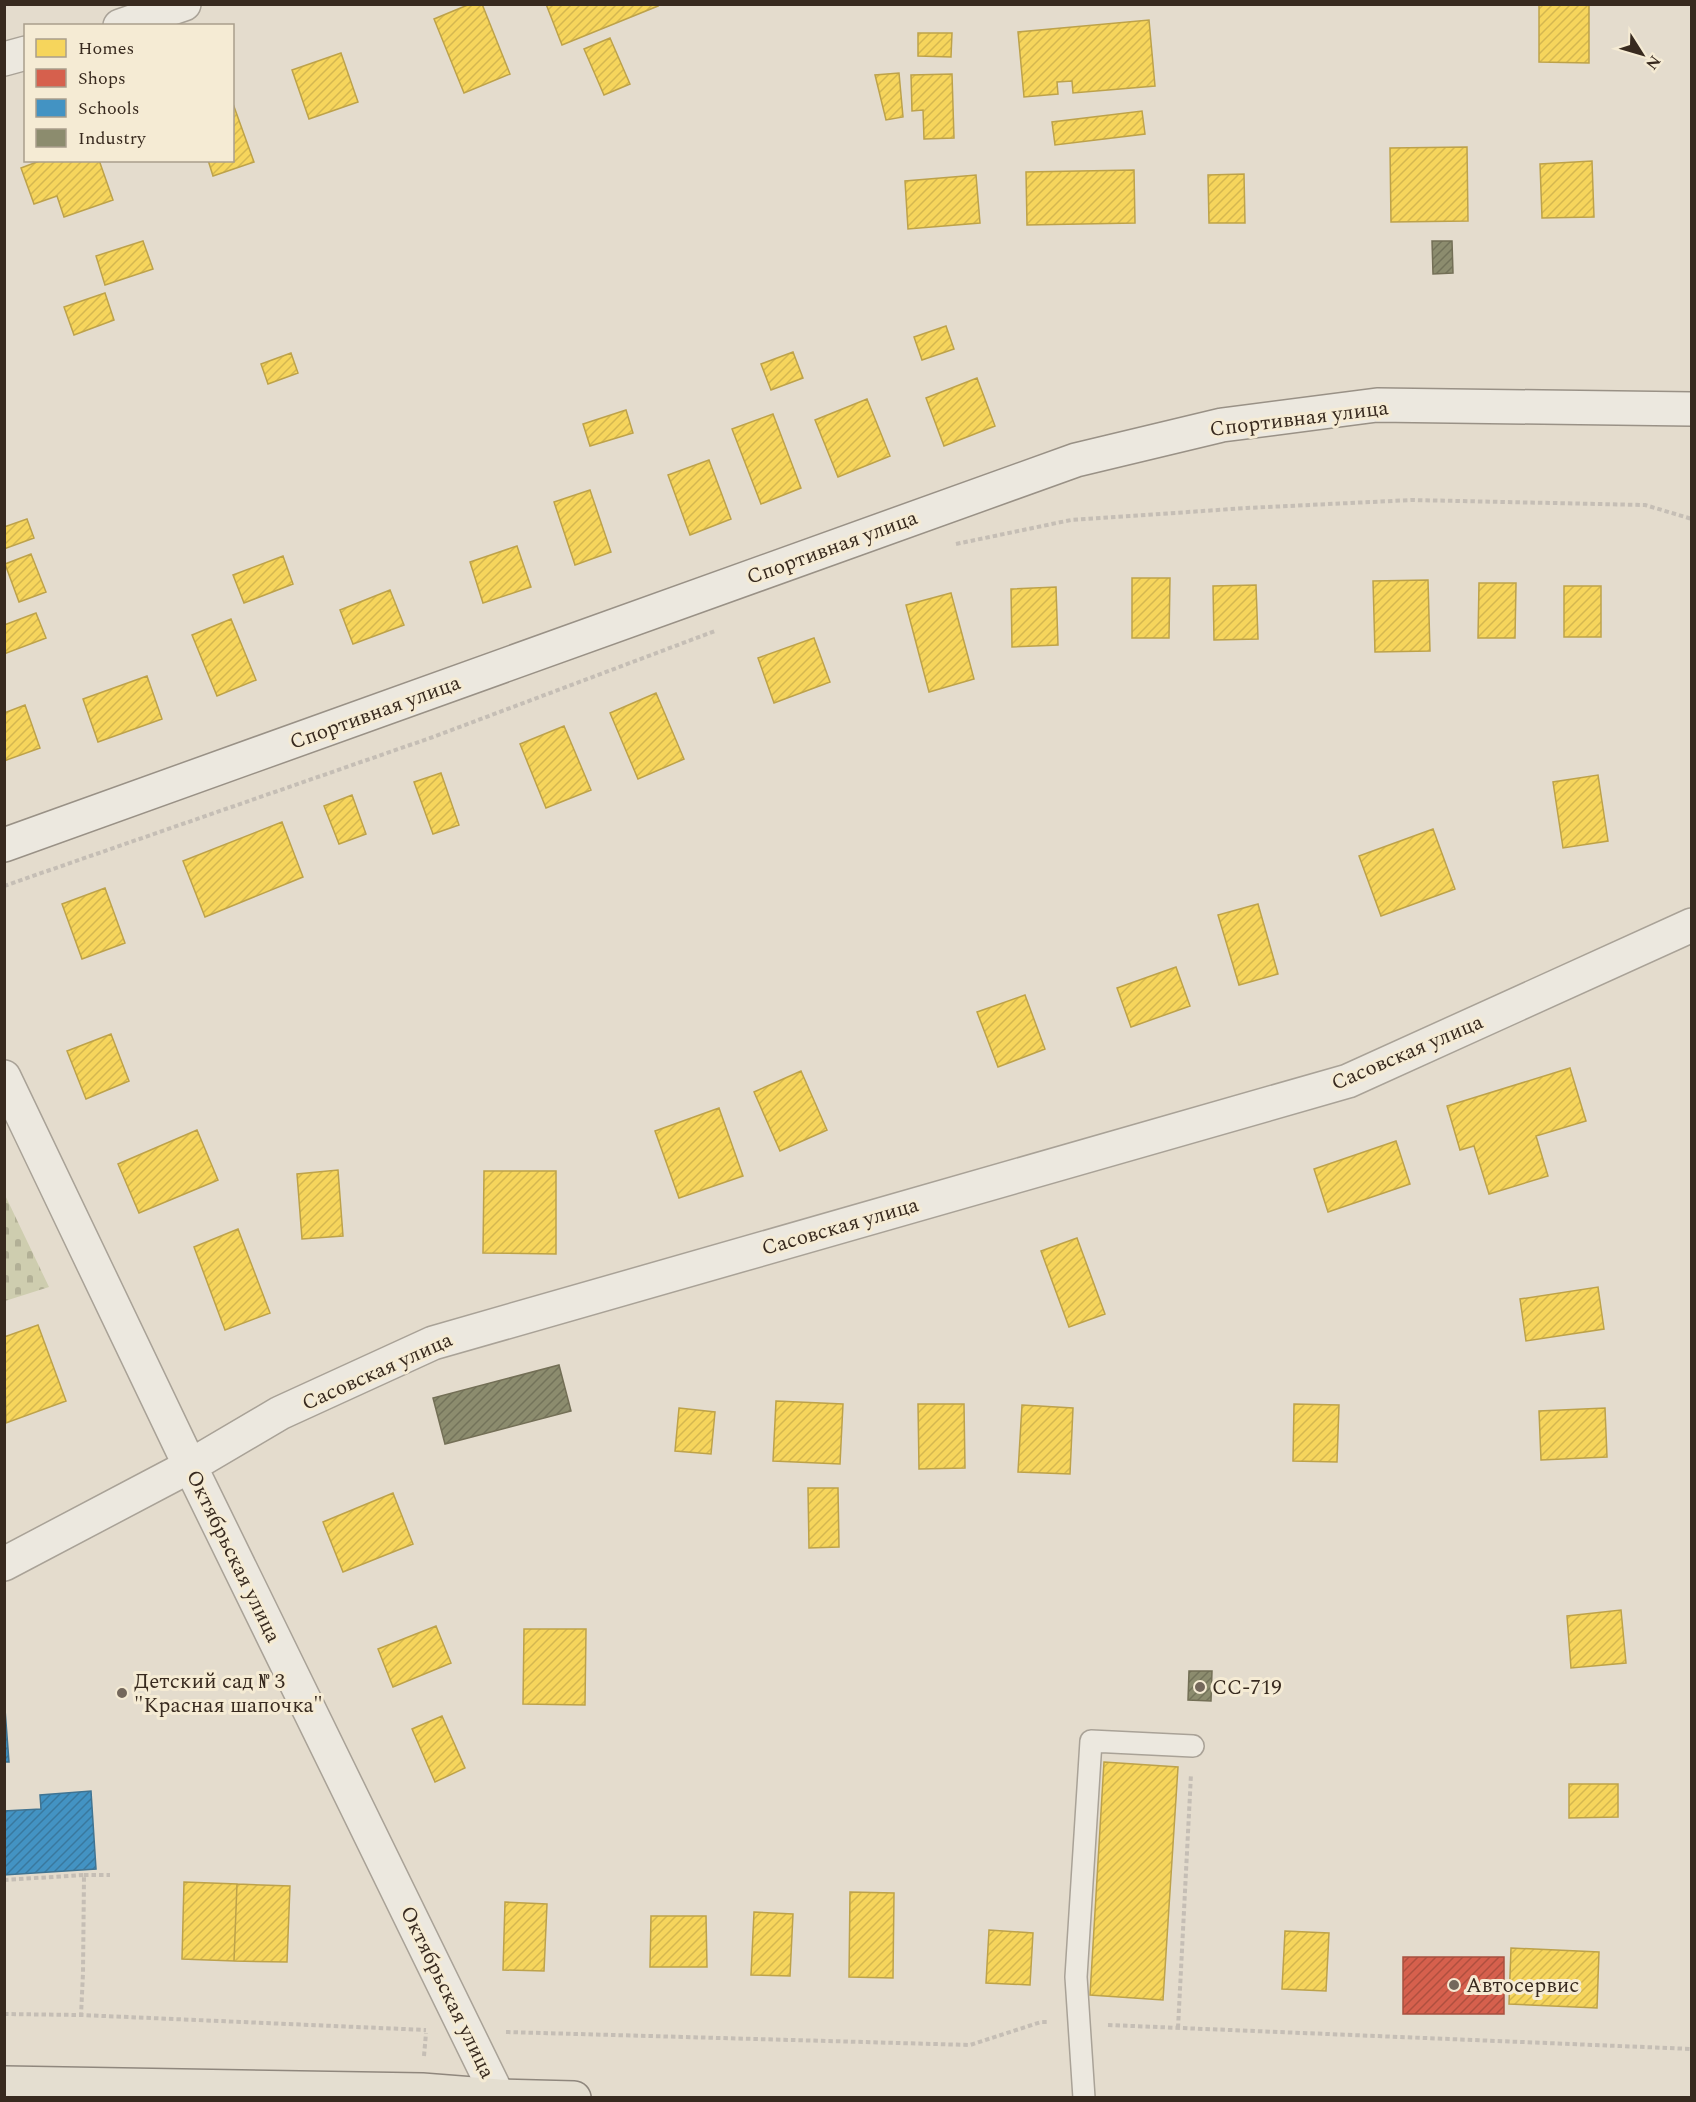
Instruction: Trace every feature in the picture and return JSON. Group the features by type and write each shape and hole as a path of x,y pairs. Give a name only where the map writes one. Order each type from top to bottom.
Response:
{"main road":[{"path":"4,2083 422,2090 499,2097 574,2097"}],"street":[{"path":"126,24 184,4"},
{"path":"4,59 24,54"},
{"name":"Спортивная улица","path":"4,845 1076,460 1222,425 1377,405 1692,409"},
{"name":"Сасовская улица","path":"4,1564 190,1466 280,1413 433,1343 1348,1082 1692,925"},
{"name":"Октябрьская улица","path":"4,1077 190,1466 499,2097"}],"lane":[{"path":"1084,2097 1076,1977 1091,1741 1192,1746"}],"path":[{"path":"948,546 1071,520 1412,500 1645,505 1692,519"},
{"path":"4,886 434,737 720,628"},
{"path":"1178,2028 1192,1746"},
{"path":"81,2015 84,1875"},
{"path":"4,1880 110,1875"},
{"path":"4,2014 81,2015 467,2031 970,2045 1041,2022 1692,2049"}],"green space":[{"path":"4,1193 49,1287 5,1301 4,1301"}],"building: Homes":[{"path":"470,4 482,4 510,74 464,93 434,19"},
{"path":"546,4 657,4 658,6 562,45"},
{"path":"1539,4 1589,4 1589,63 1539,62"},
{"path":"1149,20 1155,86 1073,93 1072,81 1057,82 1058,94 1024,97 1018,32"},
{"path":"918,33 952,33 951,57 918,56"},
{"path":"610,38 630,84 604,95 584,49"},
{"path":"341,53 358,102 309,119 292,70"},
{"path":"899,73 903,117 886,120 875,75"},
{"path":"952,74 954,138 924,139 923,110 912,111 911,75"},
{"path":"234,107 254,162 213,176 209,162 234,162"},
{"path":"1142,111 1145,134 1055,145 1052,122"},
{"path":"1467,147 1468,221 1391,222 1390,148"},
{"path":"1592,161 1594,217 1542,218 1540,164"},
{"path":"37,162 100,162 113,200 64,217 57,196 34,204 21,168"},
{"path":"1134,170 1135,223 1027,225 1026,172"},
{"path":"1244,174 1245,223 1209,223 1208,175"},
{"path":"976,175 980,223 908,229 905,181"},
{"path":"143,241 153,269 105,285 96,256"},
{"path":"105,293 114,320 74,335 64,307"},
{"path":"946,326 954,349 922,360 914,337"},
{"path":"793,352 803,378 771,390 761,364"},
{"path":"291,353 298,373 268,384 261,364"},
{"path":"977,378 995,426 944,446 926,398"},
{"path":"867,399 890,456 838,477 815,420"},
{"path":"626,410 633,433 590,446 583,424"},
{"path":"773,414 801,488 761,504 732,429"},
{"path":"709,460 731,519 690,535 668,475"},
{"path":"590,490 611,552 575,565 554,502"},
{"path":"27,519 34,538 4,549 4,527"},
{"path":"517,546 531,587 483,603 470,562"},
{"path":"31,554 46,592 19,602 5,564"},
{"path":"283,556 293,584 244,603 233,575"},
{"path":"1132,578 1170,578 1169,638 1132,638"},
{"path":"1428,580 1430,651 1375,652 1373,581"},
{"path":"1479,583 1516,583 1515,638 1478,638"},
{"path":"1256,585 1258,639 1214,640 1213,586"},
{"path":"1564,586 1601,586 1601,637 1564,637"},
{"path":"1056,587 1058,645 1012,647 1011,589"},
{"path":"390,590 404,625 353,644 340,610"},
{"path":"951,593 974,679 929,692 906,605"},
{"path":"36,613 46,638 4,654 4,625"},
{"path":"231,619 256,680 217,696 192,635"},
{"path":"814,638 830,682 774,703 758,658"},
{"path":"147,676 162,719 98,742 83,699"},
{"path":"656,693 684,759 638,779 610,713"},
{"path":"25,705 40,748 4,761 4,713"},
{"path":"564,726 591,790 546,808 520,744"},
{"path":"441,773 459,825 433,834 414,782"},
{"path":"1598,775 1608,841 1563,848 1553,782"},
{"path":"352,795 366,834 339,844 324,806"},
{"path":"282,822 303,877 205,917 183,861"},
{"path":"1433,829 1455,889 1381,916 1359,856"},
{"path":"105,888 125,943 82,959 62,904"},
{"path":"1258,904 1278,974 1239,985 1218,915"},
{"path":"1176,967 1190,1006 1131,1027 1117,988"},
{"path":"1025,995 1045,1049 998,1067 977,1012"},
{"path":"111,1034 129,1081 86,1099 67,1051"},
{"path":"1570,1068 1586,1121 1536,1136 1548,1176 1489,1194 1474,1146 1460,1150 1447,1106"},
{"path":"801,1071 827,1130 780,1151 754,1092"},
{"path":"719,1108 743,1176 679,1198 655,1131"},
{"path":"197,1130 218,1180 139,1213 118,1164"},
{"path":"1396,1141 1410,1184 1328,1212 1314,1169"},
{"path":"338,1170 343,1236 302,1239 297,1174"},
{"path":"484,1171 556,1171 556,1254 483,1253"},
{"path":"238,1229 270,1313 225,1330 194,1247"},
{"path":"1077,1238 1105,1314 1069,1327 1041,1251"},
{"path":"1598,1287 1604,1329 1526,1341 1520,1299"},
{"path":"38,1325 66,1401 6,1423 4,1337"},
{"path":"776,1401 843,1404 840,1464 773,1461"},
{"path":"918,1404 964,1404 965,1468 919,1469"},
{"path":"1294,1404 1339,1405 1337,1462 1293,1461"},
{"path":"1022,1405 1073,1408 1070,1474 1018,1472"},
{"path":"679,1408 715,1412 711,1454 675,1451"},
{"path":"1605,1408 1607,1457 1541,1460 1539,1411"},
{"path":"808,1488 838,1488 839,1547 809,1548"},
{"path":"393,1493 413,1544 343,1572 323,1522"},
{"path":"1621,1610 1626,1663 1571,1668 1567,1616"},
{"path":"436,1626 451,1663 393,1687 378,1649"},
{"path":"524,1629 586,1629 585,1705 523,1704"},
{"path":"442,1716 465,1768 435,1782 412,1729"},
{"path":"1104,1762 1178,1767 1163,2000 1090,1995"},
{"path":"1569,1784 1618,1784 1618,1817 1569,1818"},
{"path":"184,1882 237,1884 234,1961 182,1959"},
{"path":"237,1884 290,1886 287,1962 234,1961"},
{"path":"850,1892 894,1893 893,1978 849,1977"},
{"path":"505,1902 547,1904 544,1971 503,1970"},
{"path":"754,1912 793,1914 790,1976 751,1975"},
{"path":"651,1916 706,1916 707,1967 650,1967"},
{"path":"989,1930 1033,1933 1030,1985 986,1983"},
{"path":"1285,1931 1329,1933 1326,1991 1282,1989"},
{"path":"1511,1948 1599,1952 1597,2008 1509,2004"}],"building: Shops":[{"name":"Автосервис","path":"1403,1957 1504,1957 1504,2014 1403,2014"}],"building: Schools":[{"path":"4,1696 9,1762 4,1762"},
{"path":"91,1791 96,1869 4,1875 4,1811 41,1809 40,1795"}],"building: Industry":[{"path":"1432,241 1452,241 1453,273 1433,274"},
{"path":"559,1365 571,1411 445,1444 433,1398"},
{"name":"СС-719","path":"1189,1671 1212,1671 1211,1701 1188,1700"}],"place":[{"name":"СС-719","path":"1200,1687"},
{"name":"Детский сад № 3 \"Красная шапочка\"","path":"122,1693"},
{"name":"Автосервис","path":"1454,1985"}]}
